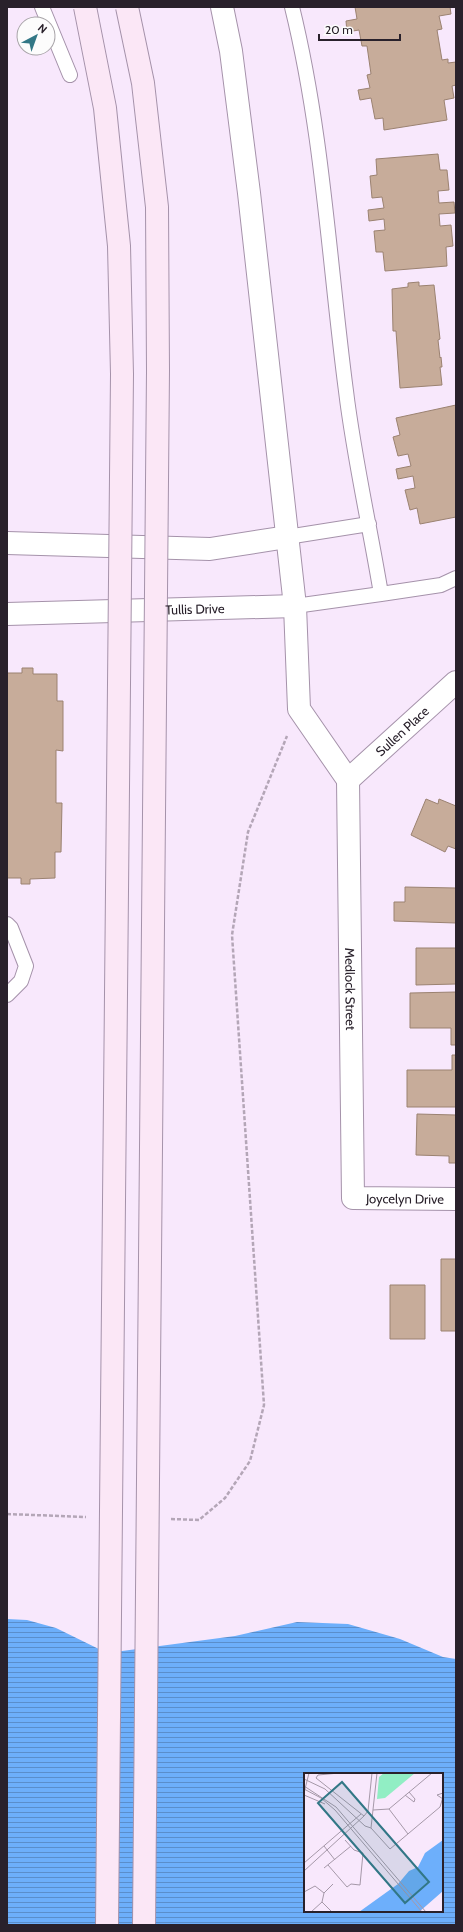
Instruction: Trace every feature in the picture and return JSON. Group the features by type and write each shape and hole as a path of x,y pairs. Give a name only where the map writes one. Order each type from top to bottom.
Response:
{"main road":[{"path":"85,7 105,108 118,246 122,374 107,1925"},
{"path":"127,7 143,83 157,215 158,386 144,1925"}],"street":[{"path":"222,7 231,51 247,177 295,606 298,708 348,780"},
{"path":"7,543 210,548 287,537"},
{"name":"Tullis Drive","path":"7,614 295,606"},
{"name":"Sullen Place","path":"348,780 456,682"},
{"name":"Medlock Street","path":"348,780 353,1198"},
{"name":"Joycelyn Drive","path":"353,1198 456,1199"}],"lane":[{"path":"42,7 70,75"},
{"path":"292,7 305,59 322,170 346,392 381,594"},
{"path":"287,537 370,524"},
{"name":"Tullis Drive","path":"295,606 441,585 456,578"},
{"path":"7,924 11,928 26,966 21,982 7,995"}],"path":[{"path":"168,1519 199,1520 225,1498 250,1461 264,1405 232,934 248,832 298,708"},
{"path":"7,1514 92,1517"}],"water":[{"path":"7,1619 27,1620 56,1628 107,1653 235,1636 297,1622 348,1624 400,1639 443,1657 456,1659 456,1925 7,1925"}],"building":[{"path":"355,7 450,7 451,14 439,16 442,29 437,30 442,60 448,59 448,63 456,62 456,85 452,86 454,98 444,100 447,120 384,130 383,118 375,119 371,98 360,100 358,90 370,88 367,75 371,74 367,46 362,46 359,30 347,32 346,21 357,19"},
{"path":"438,154 440,170 447,170 449,190 438,191 439,203 454,202 455,213 439,214 440,226 451,225 453,246 446,247 447,266 385,271 383,252 376,252 374,231 385,230 384,219 369,221 368,210 384,208 382,197 372,198 370,176 377,175 376,159"},
{"path":"419,282 419,286 434,285 440,339 438,340 442,367 440,367 442,385 400,388 396,331 393,331 392,289 408,287 408,283"},
{"path":"456,405 456,517 420,524 417,508 410,510 405,490 415,488 413,476 398,479 396,469 411,466 408,454 398,456 393,437 400,435 396,418"},
{"path":"22,668 33,668 33,674 57,674 57,701 63,701 63,751 56,750 56,803 62,803 61,852 55,852 55,878 30,879 30,884 21,884 21,878 7,878 7,673 22,673"},
{"path":"426,799 438,804 439,799 456,806 456,849 448,846 445,852 411,835"},
{"path":"405,887 456,888 456,923 394,921 394,902 405,902"},
{"path":"416,948 456,948 456,984 416,985"},
{"path":"456,992 456,1045 451,1045 451,1028 410,1028 410,993"},
{"path":"452,1055 456,1055 456,1107 407,1107 407,1070 452,1070"},
{"path":"417,1114 456,1115 456,1163 449,1163 449,1156 416,1155"},
{"path":"441,1259 456,1259 456,1331 441,1331"},
{"path":"390,1285 425,1285 425,1339 390,1339"}]}
